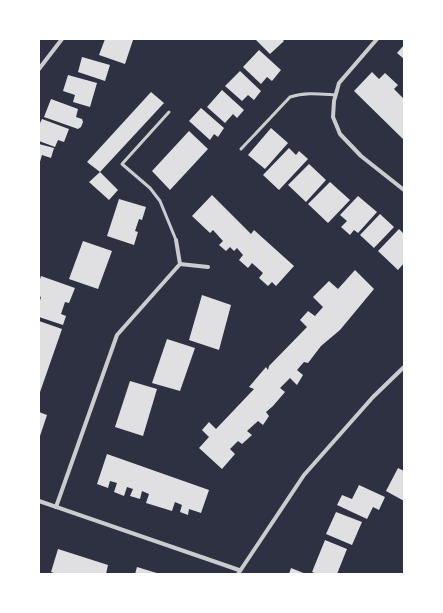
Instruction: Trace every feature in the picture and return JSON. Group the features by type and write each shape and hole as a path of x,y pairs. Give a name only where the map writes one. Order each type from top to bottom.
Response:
{"street":[{"path":"39,69 62,39"},
{"path":"377,39 339,83 334,101 334,117 340,134 361,156 404,190"},
{"path":"176,240 180,264"},
{"path":"180,264 208,267"},
{"path":"56,507 117,335 180,264"},
{"path":"39,501 238,572 304,474 373,397 404,367"}],"lane":[{"path":"241,149 290,97 314,93 335,95"},
{"path":"169,112 122,164 150,188 160,201 176,240"}],"building":[{"path":"105,39 133,40 125,64 99,55"},
{"path":"255,39 282,39 284,41 270,54"},
{"path":"404,45 404,59 397,53"},
{"path":"259,50 281,70 272,81 267,77 261,84 243,67"},
{"path":"82,57 110,65 105,81 78,72"},
{"path":"240,71 261,91 254,100 248,95 242,101 225,86"},
{"path":"372,72 379,79 385,73 398,85 394,89 404,99 404,140 354,91"},
{"path":"68,75 97,83 90,107 73,102 75,95 63,91"},
{"path":"222,90 244,110 237,118 233,114 225,123 207,107"},
{"path":"151,92 164,103 100,172 87,162"},
{"path":"51,99 78,109 76,117 82,119 83,122 81,127 78,129 44,117"},
{"path":"201,108 224,128 218,137 214,134 210,140 189,121"},
{"path":"42,119 69,129 64,142 58,140 55,147 39,141 39,125"},
{"path":"271,128 288,143 265,169 248,155"},
{"path":"189,131 208,149 170,190 152,171"},
{"path":"39,144 54,148 51,158 42,155 39,165"},
{"path":"289,148 296,155 299,151 308,159 279,190 263,175"},
{"path":"309,164 326,180 306,202 288,185"},
{"path":"100,172 118,190 109,200 89,182"},
{"path":"330,182 350,200 328,223 308,204"},
{"path":"212,195 251,234 254,230 294,266 276,286 272,282 268,286 259,278 263,273 252,263 248,268 239,260 243,255 237,248 234,251 230,247 226,251 219,245 223,241 213,230 210,233 192,216"},
{"path":"358,196 377,212 358,233 354,230 350,235 341,227 347,221 340,215"},
{"path":"119,199 146,207 142,220 139,219 135,231 138,232 134,245 107,236"},
{"path":"380,214 394,227 374,248 360,235"},
{"path":"399,229 404,234 404,263 398,270 378,251"},
{"path":"83,241 112,251 98,289 69,279"},
{"path":"355,270 374,289 340,330 321,346 308,363 304,362 297,370 303,375 297,385 290,378 280,388 285,392 266,412 269,416 263,425 258,421 247,431 252,435 242,444 238,441 230,449 235,454 222,469 199,448 209,437 202,430 209,422 216,429 254,389 249,387 266,367 268,370 269,366 307,327 300,320 308,311 315,316 323,307 313,297 329,281 338,289"},
{"path":"41,276 75,288 69,303 65,302 61,314 66,316 63,325 39,317 39,304 41,297 39,296 39,282"},
{"path":"202,295 231,305 219,350 189,340"},
{"path":"39,321 62,329 39,395"},
{"path":"167,339 195,348 180,391 152,383"},
{"path":"130,381 157,389 143,436 115,427"},
{"path":"39,412 47,415 39,439"},
{"path":"107,454 209,490 201,513 189,509 188,515 180,512 182,505 175,502 172,511 146,503 149,494 142,491 140,499 130,496 133,489 127,487 124,496 114,492 117,483 110,481 108,488 97,484"},
{"path":"398,468 404,471 404,501 386,491"},
{"path":"359,485 385,497 379,510 373,507 367,519 337,505 342,495 352,499"},
{"path":"336,512 362,522 352,545 326,534"},
{"path":"325,540 347,549 337,574 317,574 312,572"},
{"path":"58,549 108,565 106,574 57,574 51,572"},
{"path":"137,567 160,574 135,574"},
{"path":"291,568 306,574 289,574"}]}
